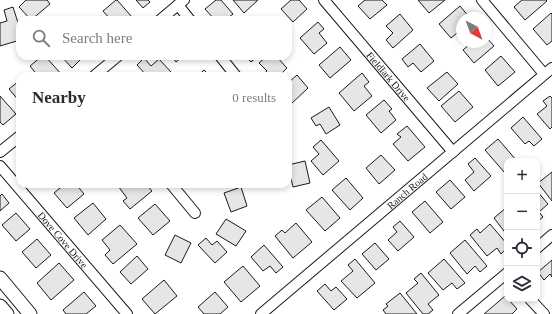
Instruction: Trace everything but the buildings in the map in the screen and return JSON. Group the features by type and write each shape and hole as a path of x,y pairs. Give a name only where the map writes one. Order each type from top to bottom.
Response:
{"main road":[{"path":"2,286 30,314"},
{"path":"0,306 7,314"}],"street":[{"name":"Fieldlark Drive","path":"324,0 453,152"},
{"path":"482,0 548,71"},
{"path":"165,16 181,3 188,16"},
{"path":"99,72 113,60"},
{"path":"223,60 233,72"},
{"name":"Ranch Road","path":"261,314 548,71"},
{"path":"0,152 16,139"},
{"name":"Dove Cove Drive","path":"0,166 16,185"},
{"name":"Dove Cove Drive","path":"19,188 126,314"},
{"path":"174,188 195,213"},
{"path":"540,246 552,236"},
{"path":"458,314 504,276"},
{"path":"533,302 544,314"}]}
